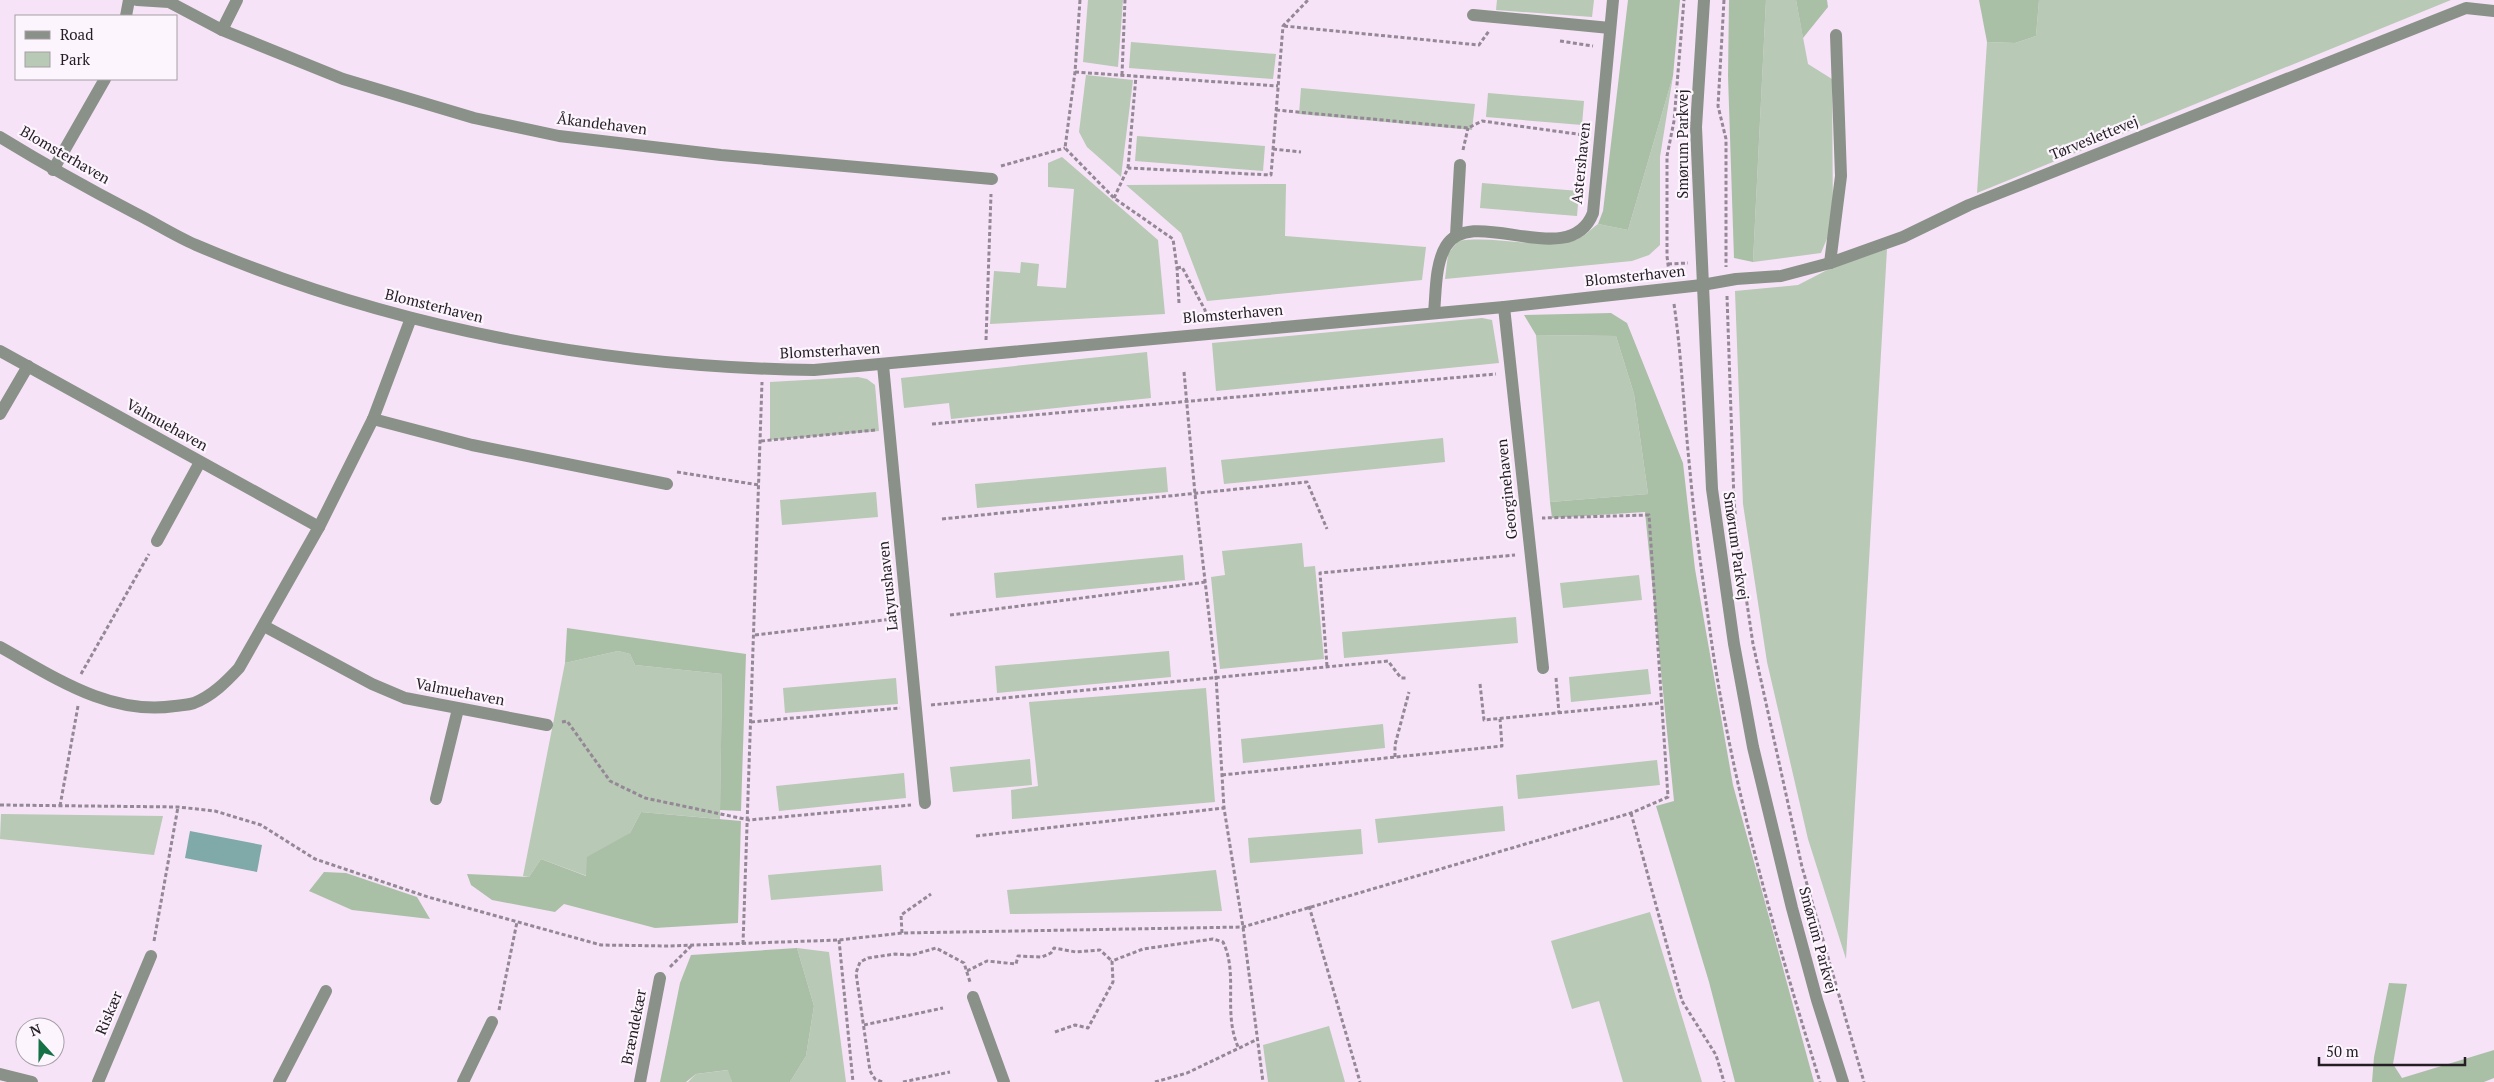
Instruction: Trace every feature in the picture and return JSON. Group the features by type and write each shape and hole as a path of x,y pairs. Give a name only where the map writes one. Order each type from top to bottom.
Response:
{"street":[{"path":"126,15 129,0"},
{"name":"Åkandehaven","path":"137,0 169,2 222,30 343,79 400,98 474,118 559,136 721,155 890,168 992,179"},
{"path":"222,30 237,0"},
{"name":"Astershaven","path":"1456,235 1472,231 1560,239 1577,235 1588,225 1593,213 1613,0"},
{"name":"Smørum Parkvej","path":"1704,0 1696,127 1712,489 1734,644 1753,747 1792,908 1817,1000 1843,1082"},
{"name":"Tørveslettevej","path":"1702,285 1781,276 1830,262 1903,237 1969,205 2466,8 2494,11"},
{"path":"1473,15 1610,28"},
{"path":"1830,262 1841,176 1836,35"},
{"path":"53,170 104,80"},
{"name":"Blomsterhaven","path":"0,136 53,170 195,244 298,284 411,318 491,337 611,357 763,369 814,370 883,365 1209,332 1504,307 1702,285"},
{"path":"1434,313 1440,260 1446,245 1456,235 1460,165"},
{"name":"Georginehaven","path":"1504,307 1543,668"},
{"path":"0,647 77,690 125,705 162,708 193,703 220,687 239,668 319,527 373,419 411,318"},
{"name":"Valmuehaven","path":"0,351 319,527"},
{"name":"Latyrushaven","path":"883,365 925,803"},
{"path":"0,414 28,366"},
{"path":"373,419 472,445 667,484"},
{"path":"157,541 200,462"},
{"name":"Valmuehaven","path":"264,626 372,684 405,698 547,726"},
{"path":"436,798 458,708"},
{"name":"Riskær","path":"98,1082 151,956"},
{"name":"Brændekær","path":"640,1082 660,978"},
{"path":"279,1082 326,991"},
{"path":"973,997 1004,1082"},
{"path":"463,1082 492,1022"},
{"path":"0,1074 32,1082"}],"path":[{"path":"1065,148 1075,72 1080,0"},
{"path":"1122,76 1125,0"},
{"path":"1128,168 1270,175 1283,26 1308,0"},
{"path":"1667,252 1667,156 1674,120 1684,0"},
{"path":"1724,0 1718,106 1726,139 1726,281 1734,501 1739,551 1753,644 1802,867 1864,1082"},
{"path":"1283,26 1480,45 1489,31 1498,32"},
{"path":"1553,40 1608,48"},
{"path":"1075,72 1278,86"},
{"path":"1114,198 1128,168 1136,76"},
{"path":"1276,110 1468,128 1482,121 1600,137"},
{"path":"1460,165 1468,128"},
{"path":"985,354 992,179 999,167 1065,148"},
{"path":"1065,148 1114,198 1173,239 1179,303"},
{"path":"1273,149 1301,152"},
{"path":"1177,268 1182,267 1206,310 1209,332"},
{"path":"744,944 751,722 756,634 763,369"},
{"path":"1184,372 1195,494 1216,676 1224,808 1243,927 1263,1082"},
{"path":"932,424 1510,373"},
{"path":"761,441 889,429"},
{"path":"667,484 677,472 759,485"},
{"path":"942,518 1308,482 1327,529"},
{"path":"0,805 178,807 215,811 261,825 315,859 428,896 601,945 744,944 839,940 902,933 1243,927 1309,906 1631,813 1668,797 1660,703 1649,516 1527,518"},
{"path":"60,806 77,690 157,541"},
{"path":"1327,666 1320,573 1531,554"},
{"path":"950,615 1206,582"},
{"path":"756,634 907,617"},
{"path":"751,722 1388,661 1401,678 1407,678"},
{"path":"1543,668 1555,669 1559,713"},
{"path":"1480,684 1484,720 1660,703"},
{"path":"1395,757 1394,745 1409,692"},
{"path":"1221,776 1502,746 1500,719"},
{"path":"547,726 567,721 610,780 645,798 748,820 925,803"},
{"path":"151,956 178,807"},
{"path":"976,836 1224,808"},
{"path":"1631,813 1682,1001 1716,1055 1724,1082"},
{"path":"902,933 901,915 931,894"},
{"path":"1309,906 1360,1082"},
{"path":"492,1022 497,1020 517,922"},
{"path":"839,940 853,1082"},
{"path":"1112,961 1143,949 1213,940 1223,942 1229,954 1232,1034 1239,1049"},
{"path":"660,978 692,944"},
{"path":"882,1082 875,1079 870,1071 856,973 860,962 895,954 912,955 936,948 964,963 973,997"},
{"path":"967,971 987,961 1016,964 1018,956 1042,956 1051,953 1054,948 1076,952 1100,950 1112,961 1113,982 1088,1028 1074,1025 1055,1032"},
{"path":"864,1025 943,1008"},
{"path":"1155,1082 1187,1073 1258,1039"},
{"path":"903,1082 950,1072"}],"green space":[{"path":"1088,0 1123,0 1118,67 1083,62"},
{"path":"1497,0 1594,0 1592,17 1496,10"},
{"path":"1766,0 1796,0 1808,64 1832,79 1833,224 1821,253 1753,262"},
{"path":"2039,0 2451,0 1977,193 1987,42 2015,43 2036,36"},
{"path":"1131,42 1276,54 1273,79 1129,68"},
{"path":"1086,75 1133,80 1121,177 1087,147 1079,132"},
{"path":"1673,76 1660,157 1660,245 1649,255 1632,261 1445,279 1448,254 1458,241 1487,240 1546,244 1578,239 1598,224 1628,230"},
{"path":"1301,88 1475,104 1472,130 1299,114"},
{"path":"1488,93 1584,101 1582,125 1486,117"},
{"path":"1137,136 1265,146 1263,171 1135,161"},
{"path":"1062,157 1158,240 1165,314 990,324 994,271 1020,273 1021,262 1039,264 1037,286 1066,288 1074,189 1048,187 1048,163"},
{"path":"1482,183 1579,191 1577,216 1480,208"},
{"path":"1286,184 1285,236 1426,247 1422,280 1207,301 1181,233 1126,185"},
{"path":"1887,249 1846,959 1808,839 1767,662 1743,504 1735,291 1798,285 1833,267"},
{"path":"1482,318 1492,320 1499,363 1216,391 1212,343"},
{"path":"1536,335 1616,336 1634,394 1648,494 1550,502"},
{"path":"1147,352 1151,398 951,419 949,403 904,408 901,378"},
{"path":"858,377 867,379 875,385 879,431 770,440 770,382"},
{"path":"1443,438 1445,462 1224,484 1221,460"},
{"path":"1166,467 1168,492 977,508 975,484"},
{"path":"876,492 878,517 782,525 780,500"},
{"path":"1302,543 1304,567 1315,566 1324,659 1220,669 1211,577 1225,575 1222,551"},
{"path":"1183,555 1185,580 996,598 994,573"},
{"path":"1639,575 1642,600 1563,608 1560,583"},
{"path":"1516,617 1518,643 1344,658 1342,632"},
{"path":"618,651 630,654 635,665 722,674 720,819 641,812 630,833 587,876 541,859 529,877 523,876 565,663"},
{"path":"1169,651 1171,677 997,693 995,666"},
{"path":"1648,669 1651,694 1571,702 1569,677"},
{"path":"896,678 898,704 785,713 783,688"},
{"path":"1206,688 1215,802 1012,819 1011,790 1038,786 1029,702"},
{"path":"1383,724 1385,748 1243,763 1241,739"},
{"path":"1030,759 1032,785 953,792 950,767"},
{"path":"1657,760 1660,785 1518,799 1516,775"},
{"path":"904,773 906,798 779,811 776,786"},
{"path":"1503,806 1505,831 1378,843 1375,819"},
{"path":"1,814 163,816 154,855 0,839"},
{"path":"1361,829 1363,854 1250,863 1248,838"},
{"path":"881,865 883,891 771,900 768,875"},
{"path":"1216,870 1222,911 1010,914 1007,890"},
{"path":"1650,912 1702,1082 1623,1082 1599,1001 1572,1009 1551,941"},
{"path":"797,948 829,952 846,1082 790,1082 806,1056 814,1006"},
{"path":"1329,1026 1345,1082 1268,1082 1263,1045"},
{"path":"729,1070 732,1082 688,1082 696,1074"}],"shaded area":[{"path":"1628,0 1680,0 1673,76 1628,230 1598,224 1603,211"},
{"path":"1729,0 1766,0 1753,262 1734,258 1728,76"},
{"path":"1796,0 1827,0 1828,7 1803,38"},
{"path":"1979,0 2039,0 2036,36 2015,43 1987,42"},
{"path":"1611,313 1627,323 1683,463 1695,569 1733,785 1814,1082 1735,1082 1709,982 1656,806 1674,801 1645,512 1552,518 1550,502 1648,494 1634,394 1616,336 1536,335 1524,315"},
{"path":"567,628 746,654 741,811 720,810 722,674 635,665 630,654 618,651 565,663"},
{"path":"641,812 741,821 738,923 655,928 564,904 555,912 492,900 471,885 467,874 529,877 541,859 586,876 587,857 630,833"},
{"path":"190,831 262,845 257,872 185,858"},
{"path":"324,872 346,873 417,897 430,919 352,910 309,891"},
{"path":"797,948 814,1006 806,1056 790,1082 732,1082 728,1070 696,1074 686,1082 660,1082 680,983 691,955"},
{"path":"2389,983 2407,984 2393,1064 2402,1078 2494,1050 2494,1078 2484,1082 2372,1082 2374,1057"}]}
